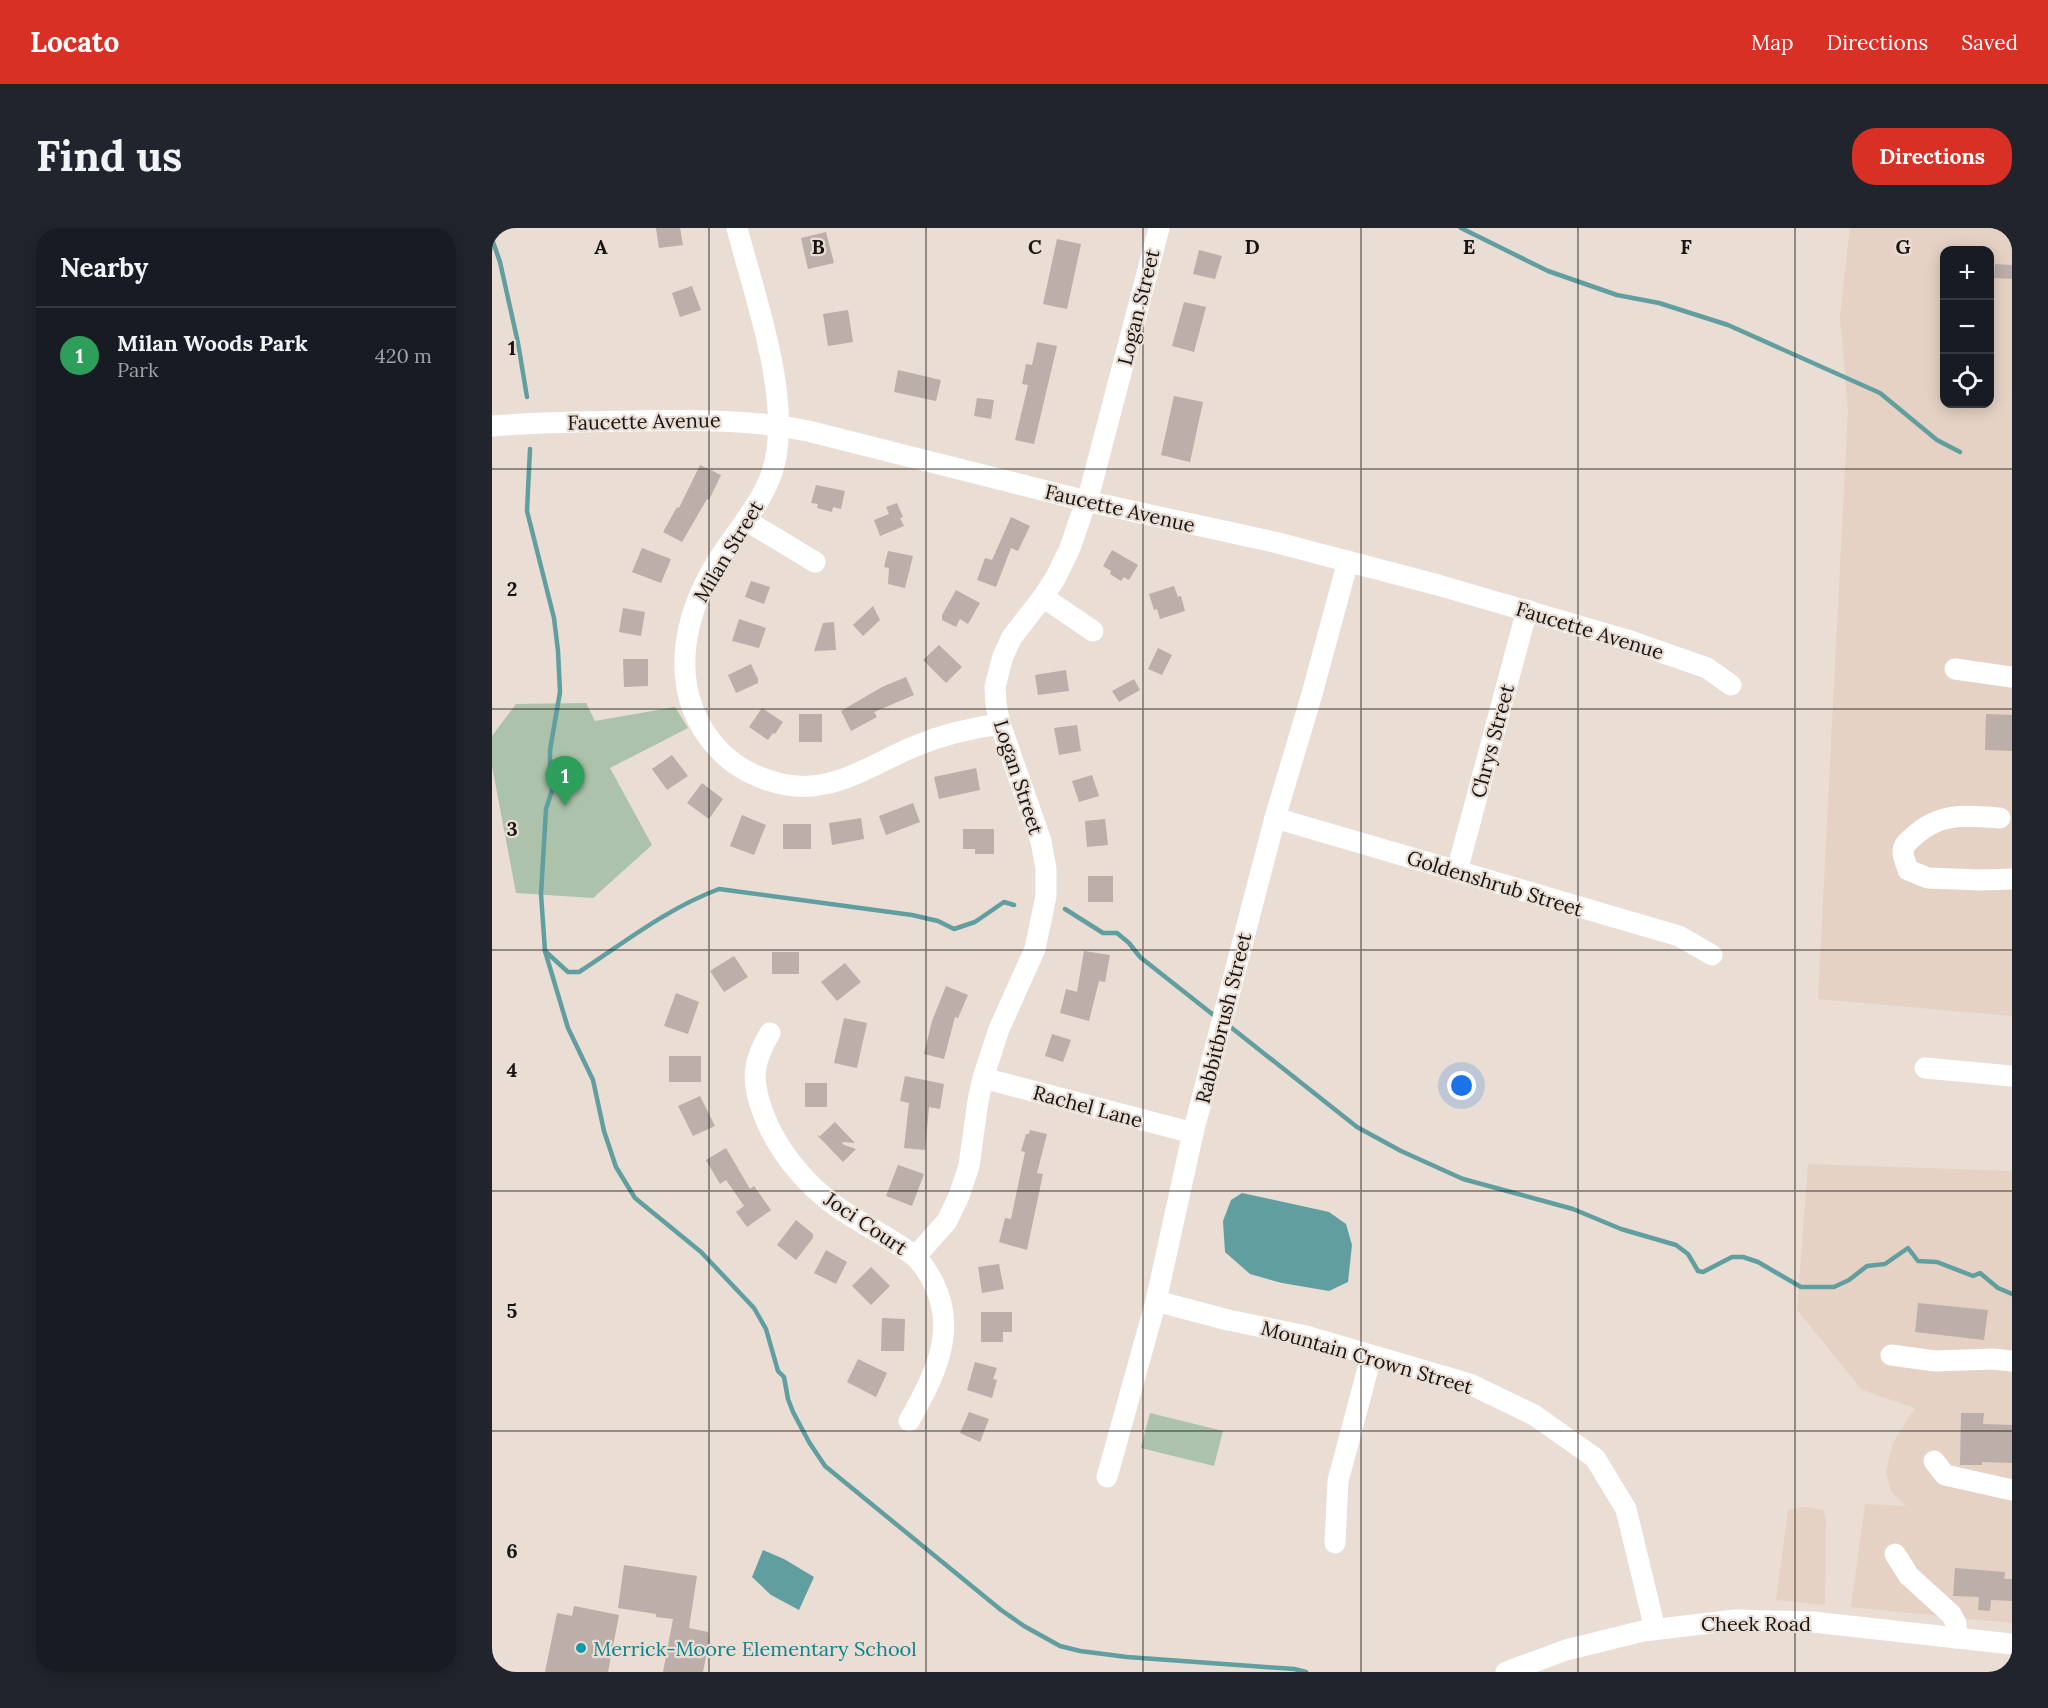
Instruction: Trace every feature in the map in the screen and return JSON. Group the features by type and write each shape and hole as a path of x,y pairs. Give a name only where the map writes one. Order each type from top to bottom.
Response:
{"street":[{"name":"Milan Street","path":"737,228 768,351 779,425 777,452 773,469 758,503 724,551 703,587 691,619 685,658 687,694 691,709 712,742 734,763 768,780 789,785 810,786 845,778 933,739 966,729 1000,724"},
{"name":"Logan Street","path":"915,1257 947,1221 957,1202 969,1166 983,1078 999,1029 1035,949 1046,896 1046,868 1041,841 1000,724 995,687 1003,656 1012,637 1043,597 1070,548 1110,416 1159,228"},
{"name":"Faucette Avenue","path":"492,426 520,423 689,420 734,420 779,425 1086,501 1274,542 1348,561 1627,640 1707,668 1731,685"},
{"path":"747,521 815,562"},
{"name":"Rabbitbrush Street","path":"1107,1477 1156,1301 1193,1133 1275,818 1348,561"},
{"path":"1043,597 1093,631"},
{"name":"Chrys Street","path":"1457,871 1527,610"},
{"path":"1955,669 2012,677"},
{"path":"2000,818 1970,815 1934,820 1906,843 1903,852 1908,870 1928,878 2012,879"},
{"name":"Goldenshrub Street","path":"1275,818 1679,936 1712,955"},
{"name":"Joci Court","path":"770,1033 760,1050 755,1068 754,1085 765,1121 776,1140 799,1171 821,1195 838,1208 896,1242 915,1257 930,1276 938,1292 944,1318 944,1338 931,1383 909,1421"},
{"path":"1925,1068 2012,1076"},
{"name":"Rachel Lane","path":"983,1078 1193,1133"},
{"name":"Mountain Crown Street","path":"1156,1301 1228,1320 1306,1336 1371,1357 1470,1384 1534,1415 1595,1458 1626,1509 1655,1629"},
{"path":"1891,1354 1935,1360 2012,1361"},
{"path":"1335,1543 1338,1481 1371,1357"},
{"path":"1934,1461 1945,1475 2012,1490"},
{"path":"1895,1554 1909,1576 1951,1614 1956,1623 1956,1638"},
{"name":"Cheek Road","path":"1506,1672 1566,1650 1655,1629 1705,1622 1775,1619 2012,1644"}],"shaded area":[{"path":"1850,228 2012,228 2012,1016 1818,999 1848,411 1840,316"},
{"path":"1808,1164 2012,1171 2012,1623 1851,1607 1865,1504 1906,1506 1891,1491 1886,1471 1893,1443 1915,1408 1862,1390 1797,1310"},
{"path":"1806,1507 1823,1510 1826,1518 1825,1605 1776,1600 1788,1510"}],"green space":[{"path":"586,703 595,721 675,707 688,728 610,768 652,845 593,898 516,893 492,766 492,736 516,704"},
{"path":"1150,1413 1223,1431 1214,1466 1141,1448"}],"water":[{"path":"1242,1193 1329,1212 1346,1224 1352,1245 1348,1282 1329,1291 1282,1283 1250,1274 1225,1252 1223,1221 1231,1200"},
{"path":"763,1550 784,1559 814,1577 799,1610 771,1595 752,1577"}],"building":[{"path":"656,228 680,228 683,245 659,248"},
{"path":"826,232 834,263 808,269 801,238"},
{"path":"1057,239 1081,244 1067,309 1043,304"},
{"path":"1199,250 1222,256 1215,279 1193,274"},
{"path":"1995,264 2012,265 2012,279 1994,278"},
{"path":"692,286 701,310 680,317 672,293"},
{"path":"1184,302 1206,307 1194,352 1172,346"},
{"path":"848,310 853,342 828,346 823,314"},
{"path":"1037,342 1057,346 1034,444 1015,440 1028,385 1022,384 1026,364 1032,365"},
{"path":"898,370 941,380 936,401 894,392"},
{"path":"1174,396 1203,402 1190,462 1161,455"},
{"path":"977,398 994,400 991,419 974,416"},
{"path":"700,465 721,475 709,500 707,499 682,542 663,532 677,507 679,508"},
{"path":"816,485 845,491 841,509 833,507 832,512 817,508 818,504 811,503"},
{"path":"897,503 904,526 880,536 874,520 889,514 886,507"},
{"path":"1011,517 1030,526 1018,551 1011,548 996,587 977,580 985,558 992,560"},
{"path":"642,548 671,559 661,583 632,572"},
{"path":"1112,550 1138,565 1129,580 1124,577 1121,581 1103,566"},
{"path":"888,551 913,556 905,588 888,584 889,568 884,567"},
{"path":"751,581 770,587 764,604 745,597"},
{"path":"1174,586 1178,597 1181,596 1185,611 1160,619 1157,609 1154,610 1149,594"},
{"path":"956,590 980,603 968,624 960,619 956,627 942,620 942,615"},
{"path":"873,606 880,620 863,636 853,625"},
{"path":"623,608 645,612 641,636 619,632"},
{"path":"739,619 766,628 759,648 732,641"},
{"path":"834,622 836,650 814,651 823,623"},
{"path":"939,645 962,667 946,683 923,660"},
{"path":"1158,648 1172,655 1162,675 1148,669"},
{"path":"623,659 648,659 648,686 624,687"},
{"path":"751,664 758,683 736,693 728,675"},
{"path":"1066,670 1069,691 1038,695 1035,675"},
{"path":"906,677 914,695 874,712 877,717 851,731 841,711 882,687"},
{"path":"1134,679 1140,690 1119,702 1112,691"},
{"path":"762,708 783,722 768,740 749,727"},
{"path":"799,714 822,714 822,742 799,742"},
{"path":"1986,714 2012,715 2012,751 1985,750"},
{"path":"1077,725 1081,751 1059,755 1054,728"},
{"path":"672,755 688,776 667,790 652,769"},
{"path":"976,768 980,790 939,799 934,777"},
{"path":"1092,775 1099,796 1079,802 1072,781"},
{"path":"702,783 723,799 709,819 687,803"},
{"path":"913,803 920,822 886,835 879,816"},
{"path":"742,815 766,825 754,855 730,846"},
{"path":"861,818 864,839 832,845 829,823"},
{"path":"1105,819 1108,845 1087,847 1085,821"},
{"path":"783,824 811,824 811,849 783,849"},
{"path":"963,829 994,829 994,854 975,854 975,849 963,849"},
{"path":"1088,876 1113,876 1113,902 1088,902"},
{"path":"1084,951 1110,955 1105,982 1099,981 1089,1021 1060,1013 1066,989 1077,992"},
{"path":"772,952 799,952 799,974 772,974"},
{"path":"734,956 748,977 724,992 710,971"},
{"path":"845,963 861,982 837,1001 821,982"},
{"path":"946,986 968,995 958,1018 955,1017 944,1059 924,1054 932,1021"},
{"path":"676,993 699,1002 688,1034 664,1026"},
{"path":"844,1018 867,1023 857,1068 834,1063"},
{"path":"1052,1034 1071,1040 1063,1062 1045,1056"},
{"path":"669,1056 701,1056 701,1082 669,1082"},
{"path":"905,1076 944,1084 940,1109 929,1107 925,1150 904,1148 909,1103 900,1101"},
{"path":"805,1083 827,1083 827,1107 805,1107"},
{"path":"700,1096 715,1126 693,1136 678,1106"},
{"path":"835,1122 855,1143 843,1142 842,1144 856,1149 843,1162 817,1135 820,1136"},
{"path":"1030,1130 1047,1134 1037,1173 1043,1174 1027,1250 999,1242 1005,1218 1011,1219 1025,1152 1021,1151 1026,1134 1029,1134"},
{"path":"726,1148 750,1189 754,1186 771,1210 747,1227 736,1212 744,1206 726,1180 720,1184 706,1160"},
{"path":"898,1165 924,1174 912,1206 886,1196"},
{"path":"796,1220 813,1234 813,1238 796,1260 777,1245"},
{"path":"826,1250 847,1262 836,1284 814,1273"},
{"path":"999,1264 1004,1289 982,1293 978,1267"},
{"path":"871,1267 890,1286 871,1305 852,1286"},
{"path":"1918,1303 1988,1310 1984,1340 1915,1332"},
{"path":"981,1312 1012,1312 1012,1332 1003,1332 1003,1342 981,1342"},
{"path":"882,1318 905,1319 904,1351 881,1351"},
{"path":"858,1359 887,1373 876,1397 847,1382"},
{"path":"975,1362 997,1368 993,1379 997,1380 992,1398 967,1390"},
{"path":"969,1412 989,1419 980,1442 960,1433"},
{"path":"1961,1413 1984,1413 1983,1424 2012,1425 2012,1463 1982,1462 1982,1465 1960,1465"},
{"path":"624,1565 697,1576 689,1628 708,1632 709,1641 703,1672 663,1672 673,1619 618,1608"},
{"path":"1955,1568 2005,1572 2004,1579 2012,1579 2012,1601 1991,1600 1990,1611 1978,1610 1979,1597 1953,1596"},
{"name":"Merrick-Moore Elementary School","path":"574,1606 619,1615 608,1672 545,1672 557,1613 572,1616"}],"waterway":[{"path":"1461,228 1548,271 1617,295 1659,303 1728,325 1880,393 1937,440 1960,452"},
{"path":"492,239 500,262 518,343 527,397"},
{"path":"530,449 527,511 554,618 560,692 550,750 550,766 556,778 546,809 541,894 545,951 568,1028 593,1080 604,1131 616,1167 635,1198 701,1252 754,1308 766,1329 778,1371 784,1377 793,1412 825,1466 1001,1610 1060,1646 1080,1651 1127,1657 1294,1669 1306,1672"},
{"path":"545,951 568,972 579,972 664,916 719,889 912,915 938,921 954,929 975,922 1004,902 1014,905"},
{"path":"1065,909 1103,933 1117,933 1140,957 1216,1017"},
{"path":"1228,1025 1357,1127 1401,1151 1463,1179 1573,1209 1621,1229 1676,1245 1688,1254 1698,1271 1703,1272 1732,1257 1743,1257 1758,1262 1801,1287 1834,1287 1849,1280 1867,1266 1885,1264 1908,1248 1918,1261 1937,1262 1973,1276 1980,1273 1998,1288 2012,1294"}],"place":[{"name":"Milan Woods Park","path":"565,806"},
{"name":"Merrick-Moore Elementary School","path":"581,1648"}]}
